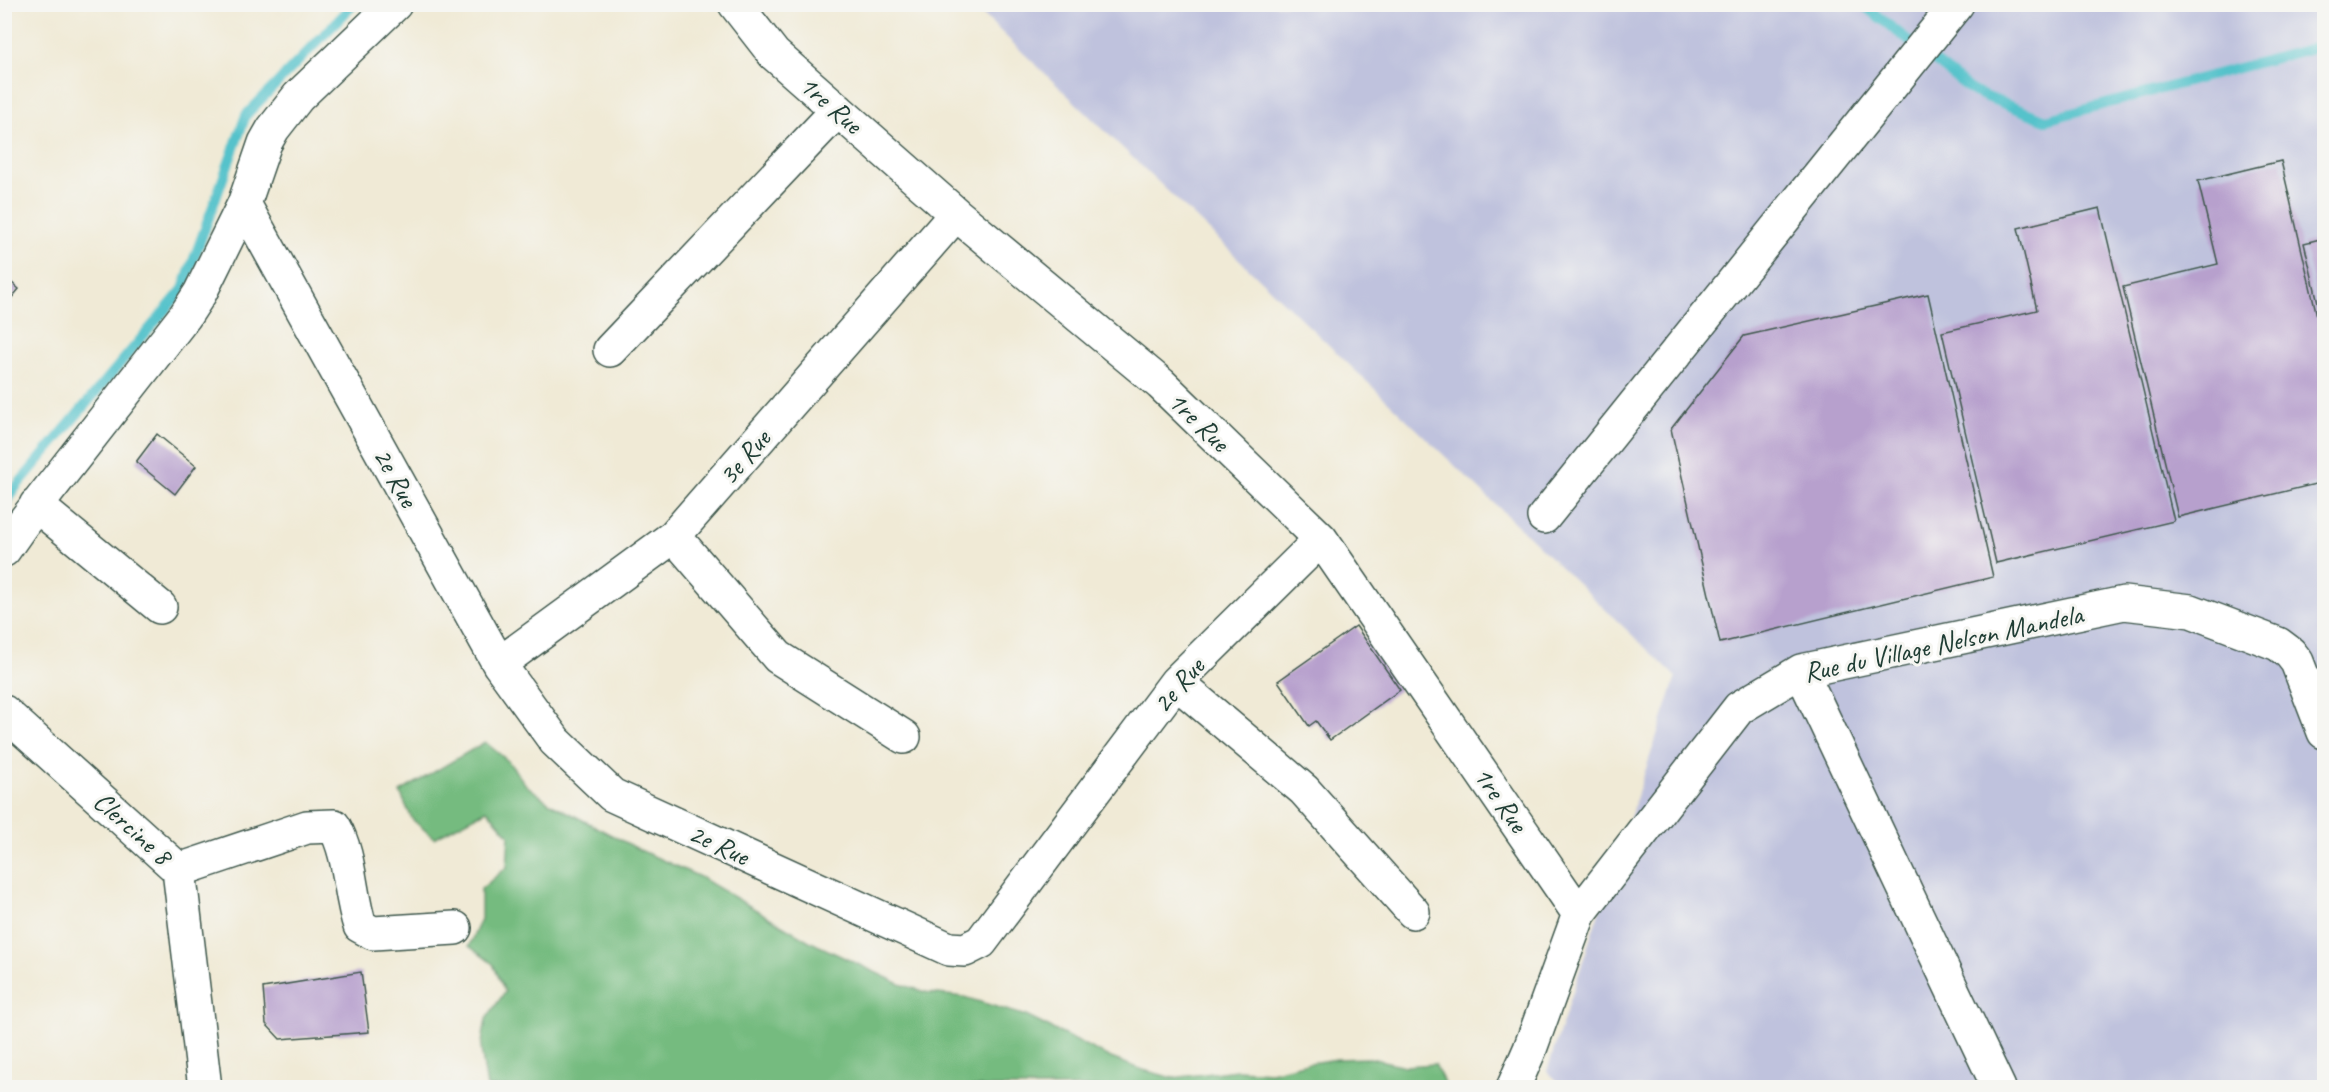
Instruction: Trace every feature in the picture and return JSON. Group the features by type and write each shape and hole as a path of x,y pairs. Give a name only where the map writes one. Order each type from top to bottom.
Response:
{"street":[{"path":"4,550 36,505 200,293 244,204 265,142 284,113 395,4"},
{"name":"1re Rue","path":"735,4 774,54 956,214 1161,384 1322,539 1579,914"},
{"path":"1544,517 1957,4"},
{"path":"610,350 838,111"},
{"name":"2e Rue","path":"244,204 499,664 555,741 612,795 949,950 965,950 981,942 1176,682 1322,539"},
{"name":"3e Rue","path":"499,664 674,536 956,214"},
{"path":"36,505 160,607"},
{"path":"674,536 778,657 904,737"},
{"name":"Rue du Village Nelson Mandela","path":"1513,1088 1530,1049 1579,914 1739,708 1801,671 2124,603 2192,611 2278,644 2297,662 2325,732"},
{"path":"1801,671 1999,1088"},
{"path":"1176,682 1304,790 1413,912"},
{"name":"Clercine 8","path":"4,712 179,870 205,1088"},
{"path":"179,870 307,827 334,826 343,841 355,912 360,926 373,933 456,928"}],"shaded area":[{"path":"973,5 2324,5 2324,1087 1564,1087 1547,1071 1676,677"}],"green space":[{"path":"485,742 508,761 526,785 550,803 640,850 700,877 811,942 900,984 929,993 964,997 1026,1016 1111,1058 1173,1078 1237,1070 1271,1072 1337,1059 1370,1058 1405,1066 1435,1064 1446,1087 487,1087 481,1049 486,1019 505,992 493,964 469,946 481,919 481,889 507,867 509,835 487,810 434,838 412,819 400,792"}],"building":[{"path":"2281,161 2324,346 2324,482 2178,517 2123,287 2218,264 2198,181"},
{"path":"2100,208 2174,521 1996,563 1942,332 2037,310 2018,228"},
{"path":"2324,238 2324,328 2304,243"},
{"path":"4,276 19,289 4,307"},
{"path":"1928,294 1993,577 1720,643 1671,429 1744,336"},
{"path":"157,434 196,466 175,494 136,462"},
{"path":"1356,626 1400,690 1330,740 1316,721 1309,726 1278,681"},
{"path":"361,972 369,1032 280,1039 266,1024 263,988"}],"waterway":[{"path":"4,507 16,487 183,289 246,115 354,4"},
{"path":"1862,4 1974,92 2046,120 2324,45"}]}
